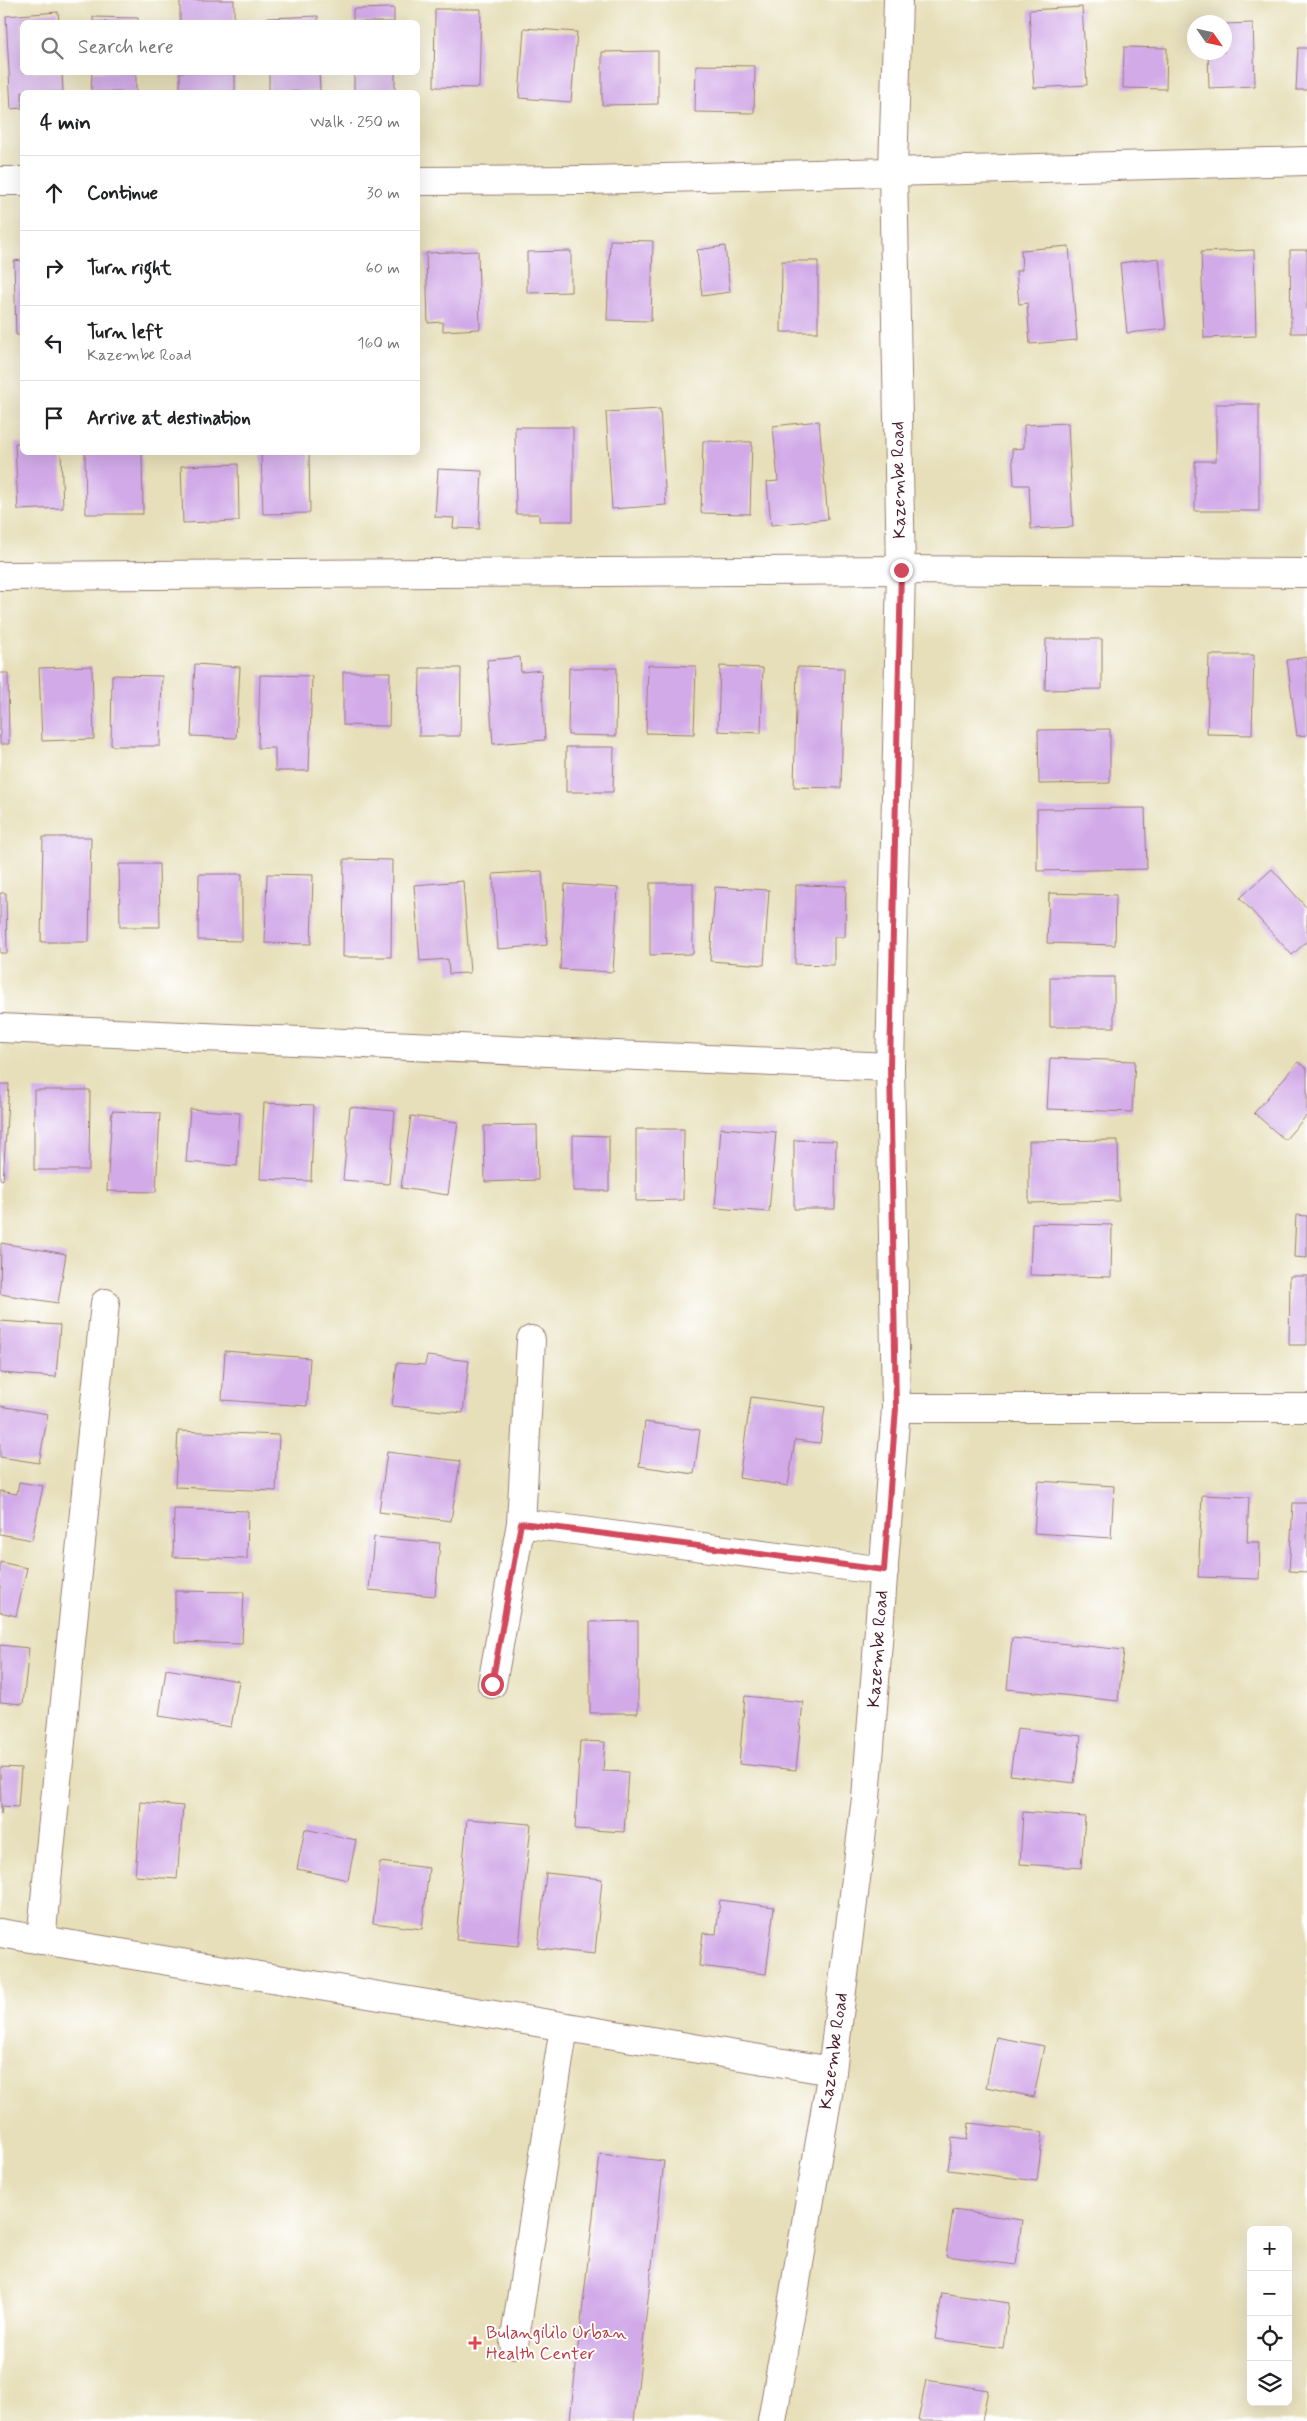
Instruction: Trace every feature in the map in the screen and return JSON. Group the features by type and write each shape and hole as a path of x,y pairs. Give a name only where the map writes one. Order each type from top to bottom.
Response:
{"street":[{"name":"Kazembe Road","path":"777,2419 832,2071 866,1798 896,1408 890,1066 901,570 893,171 898,0"},
{"path":"420,181 589,180 1307,161"},
{"path":"0,181 20,181"},
{"path":"0,576 901,570 1307,573"},
{"path":"0,1028 890,1066"},
{"path":"41,1940 105,1303"},
{"path":"492,1684 521,1523 531,1340"},
{"path":"896,1408 1307,1408"},
{"path":"521,1523 884,1570"},
{"path":"0,1933 832,2071"},
{"path":"514,2344 564,2027"}],"building":[{"path":"180,0 234,0 234,20 180,20"},
{"path":"1082,7 1087,85 1034,88 1029,10"},
{"path":"394,8 394,20 353,20 353,9"},
{"path":"435,9 481,9 479,88 434,87"},
{"path":"58,12 59,20 20,20 20,75 62,75 63,90 20,90 20,108 11,109 6,16"},
{"path":"318,16 318,20 267,20 267,18"},
{"path":"93,17 138,18 138,20 93,20"},
{"path":"1253,23 1255,86 1209,88 1208,60 1232,60 1232,24"},
{"path":"524,28 577,32 571,102 519,98"},
{"path":"1124,47 1167,48 1166,89 1123,88"},
{"path":"1298,48 1307,48 1307,90 1296,90"},
{"path":"658,51 658,104 602,105 602,52"},
{"path":"696,65 755,66 754,113 695,112"},
{"path":"92,75 136,75 136,90 91,90"},
{"path":"180,75 235,75 235,90 180,90"},
{"path":"269,75 319,75 320,90 269,90"},
{"path":"354,75 395,75 395,90 354,90"},
{"path":"610,240 653,241 651,321 607,320"},
{"path":"725,246 730,292 702,296 697,250"},
{"path":"1069,246 1077,340 1030,344 1027,303 1019,304 1016,271 1022,270 1021,250"},
{"path":"1254,250 1256,336 1204,338 1201,252"},
{"path":"1290,250 1307,250 1307,333 1291,333"},
{"path":"478,251 480,329 443,331 443,322 428,323 426,253"},
{"path":"571,251 571,292 527,293 527,252"},
{"path":"1159,258 1166,329 1127,333 1120,263"},
{"path":"20,260 20,335 16,335 14,261"},
{"path":"782,261 818,261 818,332 781,332"},
{"path":"1216,404 1259,404 1259,511 1195,511 1195,461 1216,461"},
{"path":"660,409 666,505 612,509 606,412"},
{"path":"819,421 828,519 771,525 767,482 778,481 773,426"},
{"path":"1068,423 1073,527 1031,529 1029,485 1014,485 1012,449 1024,448 1024,425"},
{"path":"515,427 573,427 573,521 539,521 539,514 516,514"},
{"path":"703,441 752,442 750,514 701,513"},
{"path":"15,443 20,443 20,455 61,455 63,508 18,510"},
{"path":"85,455 142,455 143,514 86,514"},
{"path":"261,455 309,455 310,513 263,514"},
{"path":"238,464 239,521 183,523 181,466"},
{"path":"438,469 482,471 479,529 453,528 454,518 435,517"},
{"path":"1046,639 1102,639 1102,689 1045,690"},
{"path":"1209,655 1254,655 1252,735 1207,734"},
{"path":"520,657 521,672 541,670 545,740 493,744 487,660"},
{"path":"1307,657 1307,735 1297,736 1287,660"},
{"path":"195,664 240,667 236,738 191,736"},
{"path":"648,665 696,666 694,734 646,733"},
{"path":"92,666 94,739 42,741 39,668"},
{"path":"720,666 763,668 761,733 718,731"},
{"path":"797,667 844,668 841,788 794,787"},
{"path":"420,668 461,668 460,736 419,736"},
{"path":"569,668 617,668 616,736 568,735"},
{"path":"343,672 390,672 389,726 343,725"},
{"path":"0,673 8,673 9,744 0,744"},
{"path":"112,675 162,676 160,746 111,746"},
{"path":"260,675 312,676 309,771 275,771 275,748 258,748"},
{"path":"1110,729 1110,783 1039,784 1038,730"},
{"path":"566,747 614,747 613,792 566,792"},
{"path":"1145,808 1147,869 1037,871 1037,809"},
{"path":"43,837 91,837 89,942 41,942"},
{"path":"344,859 392,860 391,957 343,957"},
{"path":"119,864 159,864 160,927 120,927"},
{"path":"1272,869 1307,908 1307,941 1292,955 1240,898"},
{"path":"542,871 547,945 498,949 493,874"},
{"path":"199,874 242,874 242,941 198,940"},
{"path":"267,874 313,875 311,944 265,943"},
{"path":"463,881 470,973 449,974 448,959 420,961 414,885"},
{"path":"650,883 693,883 693,954 650,955"},
{"path":"565,884 618,888 613,972 560,969"},
{"path":"796,885 846,886 845,937 834,937 834,965 795,964"},
{"path":"715,887 769,890 764,965 710,961"},
{"path":"0,893 6,893 7,953 0,953"},
{"path":"1049,893 1116,895 1115,945 1047,943"},
{"path":"1050,977 1114,977 1114,1027 1050,1027"},
{"path":"1050,1058 1135,1061 1132,1112 1047,1109"},
{"path":"1298,1062 1307,1069 1307,1115 1285,1140 1254,1113"},
{"path":"0,1084 9,1084 3,1180 0,1179"},
{"path":"34,1090 90,1090 89,1170 34,1170"},
{"path":"264,1103 314,1105 311,1181 260,1179"},
{"path":"350,1107 395,1111 389,1184 343,1180"},
{"path":"190,1109 240,1113 237,1166 186,1162"},
{"path":"112,1111 160,1113 156,1192 107,1191"},
{"path":"411,1116 458,1122 448,1195 401,1188"},
{"path":"537,1125 538,1180 485,1182 484,1126"},
{"path":"721,1128 776,1132 769,1212 715,1208"},
{"path":"636,1129 684,1129 683,1200 636,1201"},
{"path":"573,1135 609,1136 609,1191 573,1191"},
{"path":"794,1140 836,1141 835,1209 794,1209"},
{"path":"1118,1140 1119,1201 1029,1203 1029,1141"},
{"path":"1296,1215 1307,1216 1307,1258 1294,1257"},
{"path":"1032,1223 1112,1225 1111,1277 1030,1275"},
{"path":"1,1243 66,1254 58,1303 0,1294"},
{"path":"1290,1276 1307,1276 1307,1345 1289,1345"},
{"path":"0,1321 60,1325 56,1377 0,1373"},
{"path":"225,1351 310,1358 307,1406 222,1400"},
{"path":"427,1356 469,1361 463,1413 392,1406 397,1363 425,1365"},
{"path":"751,1397 825,1407 820,1443 795,1440 788,1486 739,1478"},
{"path":"0,1406 48,1414 39,1463 0,1457"},
{"path":"645,1422 700,1430 694,1474 639,1466"},
{"path":"178,1431 279,1435 276,1491 175,1487"},
{"path":"387,1452 460,1461 451,1521 379,1512"},
{"path":"1038,1481 1114,1486 1111,1538 1034,1533"},
{"path":"19,1482 43,1486 32,1540 0,1534 0,1491 17,1494"},
{"path":"1202,1495 1249,1497 1247,1542 1260,1542 1259,1579 1198,1577"},
{"path":"1293,1503 1307,1503 1307,1572 1289,1571"},
{"path":"174,1509 248,1511 247,1559 173,1557"},
{"path":"374,1537 440,1543 435,1596 369,1590"},
{"path":"0,1562 27,1568 16,1616 0,1612"},
{"path":"175,1591 244,1592 242,1644 175,1642"},
{"path":"638,1621 638,1713 590,1713 590,1622"},
{"path":"1012,1638 1124,1650 1118,1701 1007,1689"},
{"path":"0,1645 29,1648 23,1704 0,1702"},
{"path":"166,1669 239,1681 231,1727 159,1716"},
{"path":"745,1696 803,1702 796,1770 739,1764"},
{"path":"1017,1728 1081,1736 1074,1783 1010,1775"},
{"path":"580,1741 605,1742 603,1771 628,1772 624,1832 575,1829"},
{"path":"0,1767 21,1768 18,1807 2,1806 1,1814"},
{"path":"141,1802 183,1806 177,1879 135,1876"},
{"path":"1023,1812 1085,1817 1081,1868 1020,1864"},
{"path":"467,1819 531,1824 519,1946 456,1940"},
{"path":"305,1829 356,1840 348,1880 297,1869"},
{"path":"380,1862 429,1868 422,1929 373,1923"},
{"path":"546,1873 602,1879 595,1954 538,1948"},
{"path":"720,1900 774,1907 766,1974 699,1966 703,1933 716,1934"},
{"path":"996,2037 1044,2046 1034,2097 986,2087"},
{"path":"969,2123 1043,2132 1037,2181 948,2170 952,2138 967,2140"},
{"path":"600,2154 664,2161 634,2421 570,2419"},
{"path":"953,2210 1022,2220 1016,2265 946,2256"},
{"path":"942,2293 1009,2303 1003,2348 935,2339"},
{"path":"926,2380 988,2390 982,2421 918,2421"}],"place":[{"name":"Bulangililo Urban Health Center","path":"475,2343"}],"route":[{"path":"492,1684 521,1523 884,1570 896,1408 890,1066 901,570"}]}
